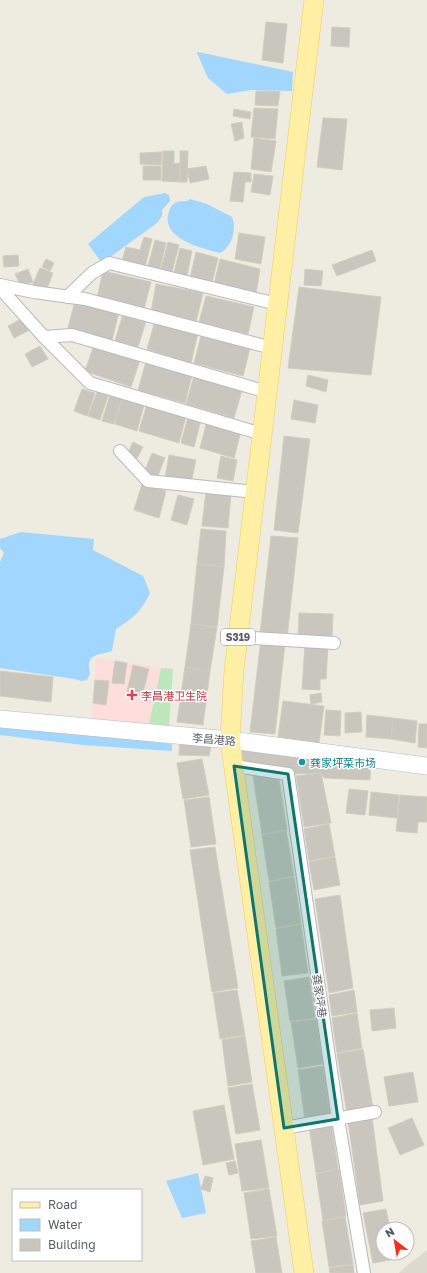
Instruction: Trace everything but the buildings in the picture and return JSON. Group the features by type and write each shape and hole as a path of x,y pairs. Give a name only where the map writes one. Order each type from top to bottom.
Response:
{"main road":[{"name":"S319","path":"304,1273 230,740 238,637 314,0"}],"street":[{"path":"67,297 92,273 109,263 277,304"},
{"path":"0,286 85,299 272,348"},
{"path":"0,286 44,337 90,383 262,434"},
{"path":"44,337 72,335 267,392"},
{"path":"120,450 148,481 255,492"},
{"path":"238,637 334,643"},
{"name":"李昌港路","path":"0,719 230,740 427,766"},
{"name":"龚家坪巷","path":"234,766 288,774 338,1119 364,1273"},
{"path":"284,1128 375,1112"}],"highlighted area":[{"path":"234,766 288,774 338,1119 284,1128"}],"shaded area":[{"name":"李昌港卫生院","path":"96,658 173,669 169,726 91,720"},
{"path":"427,1250 427,1273 399,1273 413,1261 415,1261 415,1259"}],"green space":[{"path":"161,668 173,669 169,726 149,724"}],"water":[{"path":"197,53 293,72 292,91 251,90 227,94 208,78"},
{"path":"165,193 169,195 170,201 162,210 162,216 157,223 102,263 88,244 144,197"},
{"path":"190,199 207,204 232,217 234,232 228,247 220,253 192,245 175,234 170,227 168,219 170,209 173,204"},
{"path":"21,532 94,539 93,550 143,576 150,593 147,600 136,614 116,629 112,651 97,655 91,659 89,663 90,674 87,680 81,681 0,668 0,562 4,553 0,548 0,539"},
{"path":"0,725 172,744 172,751 83,745 0,735"},
{"path":"198,1173 206,1213 182,1218 166,1181"}],"place":[{"name":"李昌港卫生院","path":"132,695"},
{"name":"龚家坪菜市场","path":"302,762"}]}
